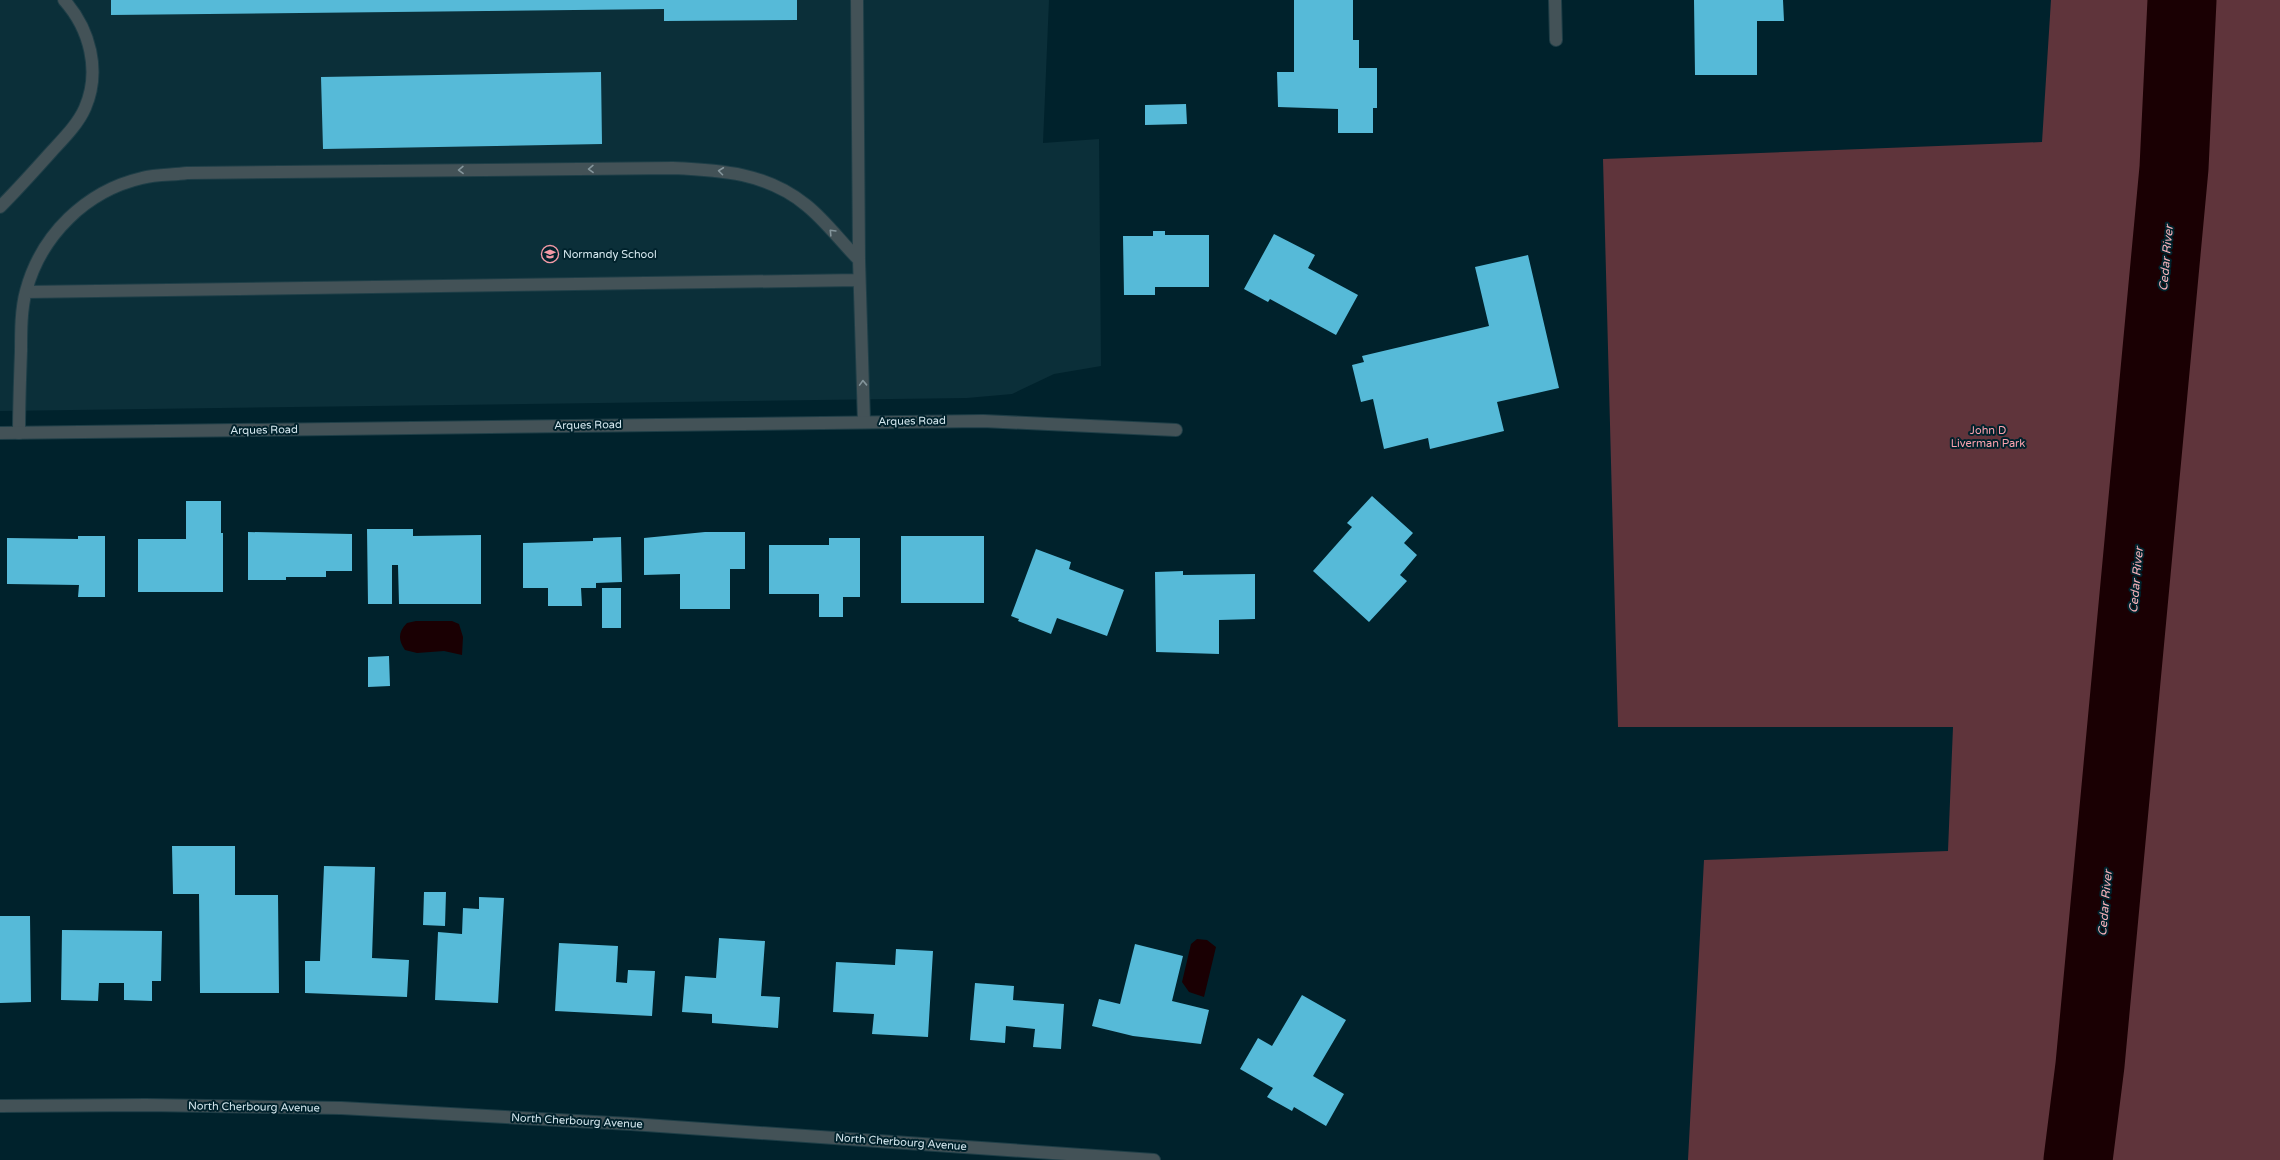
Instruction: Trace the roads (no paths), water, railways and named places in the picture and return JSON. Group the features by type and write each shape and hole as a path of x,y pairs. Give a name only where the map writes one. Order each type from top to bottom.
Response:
{"street":[{"path":"0,207 73,128 85,108 91,88 93,68 91,49 85,31 75,12 64,0"},
{"path":"857,0 859,280 864,422"},
{"path":"1555,0 1556,40"},
{"path":"19,433 21,328 26,292 35,264 51,237 76,211 102,193 142,178 187,173 673,168 738,173 774,185 806,204 859,260"},
{"path":"26,292 859,280"},
{"name":"Arques Road","path":"0,433 983,421 1176,430"},
{"name":"North Cherbourg Avenue","path":"0,1106 146,1105 341,1108 631,1124 1154,1160"}],"waterway":[{"name":"Cedar River","path":"2078,1160 2090,1065 2174,168 2182,0"}],"place":[{"name":"Normandy School","path":"550,254"}],"park label":[{"name":"John D Liverman Park","path":"1988,436"}]}
